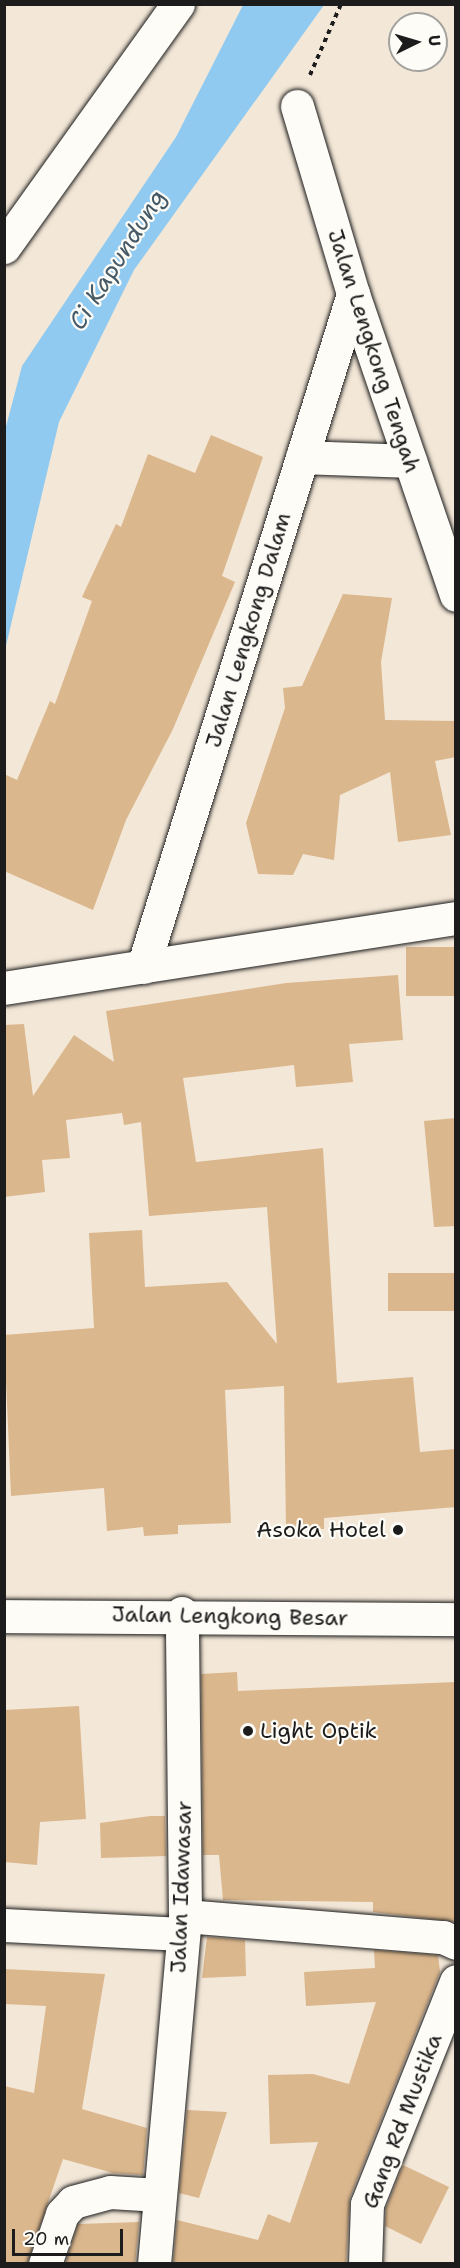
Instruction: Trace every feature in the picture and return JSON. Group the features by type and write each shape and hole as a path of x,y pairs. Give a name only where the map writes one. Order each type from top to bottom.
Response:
{"street":[{"path":"4,247 178,4"},
{"name":"Jalan Lengkong Tengah","path":"297,106 353,294 456,595"},
{"name":"Jalan Lengkong Dalam","path":"143,967 353,294"},
{"path":"302,458 410,461"},
{"path":"4,988 456,918"},
{"name":"Jalan Lengkong Besar","path":"4,1616 182,1613 456,1619"},
{"name":"Jalan Idawasar","path":"154,2264 184,1925 182,1613"},
{"path":"4,1925 184,1925 443,1936 456,1943"},
{"name":"Gang Rd Mustika","path":"365,2264 367,2204 456,1981"},
{"path":"45,2264 62,2214 74,2202 110,2192 159,2195"}],"path":[{"path":"297,106 341,4"}],"water":[{"name":"Ci Kapundung","path":"243,5 324,5 134,270 59,422 5,650 4,434 22,366 176,137"}],"building":[{"path":"211,435 263,457 222,576 235,582 173,729 126,820 93,910 4,871 4,774 17,780 50,701 55,704 92,601 82,597 116,524 121,527 148,454 195,473"},
{"path":"343,594 392,598 381,662 385,720 456,721 456,757 435,761 451,835 398,842 390,772 340,795 334,860 303,854 293,875 258,874 246,823 285,708 283,688 302,686"},
{"path":"406,947 456,947 456,996 406,996"},
{"path":"398,975 403,1040 349,1044 353,1082 296,1087 294,1065 183,1078 196,1162 323,1148 337,1383 413,1377 420,1452 456,1449 456,1507 324,1518 324,1529 286,1529 284,1386 225,1390 231,1523 178,1525 178,1534 144,1536 143,1527 107,1531 104,1488 11,1496 4,1335 94,1328 89,1233 142,1230 145,1287 227,1282 277,1344 267,1207 149,1216 141,1122 124,1125 122,1113 66,1120 70,1158 42,1160 45,1192 4,1197 4,1025 24,1024 33,1096 74,1035 114,1062 106,1011 286,983"},
{"path":"456,1118 456,1226 434,1227 424,1121"},
{"path":"388,1273 456,1273 456,1311 388,1311"},
{"path":"237,1672 238,1691 456,1682 456,1922 373,1912 373,1902 223,1900 219,1855 203,1855 201,1674"},
{"path":"79,1706 86,1819 40,1822 37,1865 4,1862 4,1710"},
{"path":"165,1816 166,1856 101,1858 100,1823"},
{"path":"207,1937 245,1940 246,1976 202,1978"},
{"path":"374,1950 438,1955 440,1972 350,2197 346,2264 173,2264 177,2220 258,2240 268,2214 290,2223 318,2142 270,2144 268,2075 313,2074 349,2084 376,2002 306,2006 304,1972 375,1968"},
{"path":"4,1969 105,1974 82,2109 147,2128 143,2175 113,2173 63,2159 27,2264 4,2264 4,2086 34,2093 46,2006 4,2004"},
{"path":"187,2110 227,2112 199,2198 179,2193"},
{"path":"403,2165 449,2187 421,2244 385,2226 386,2208"},
{"path":"139,2222 135,2264 65,2264 78,2224"}],"place":[{"name":"Asoka Hotel","path":"398,1530"},
{"name":"Light Optik","path":"248,1731"}]}
